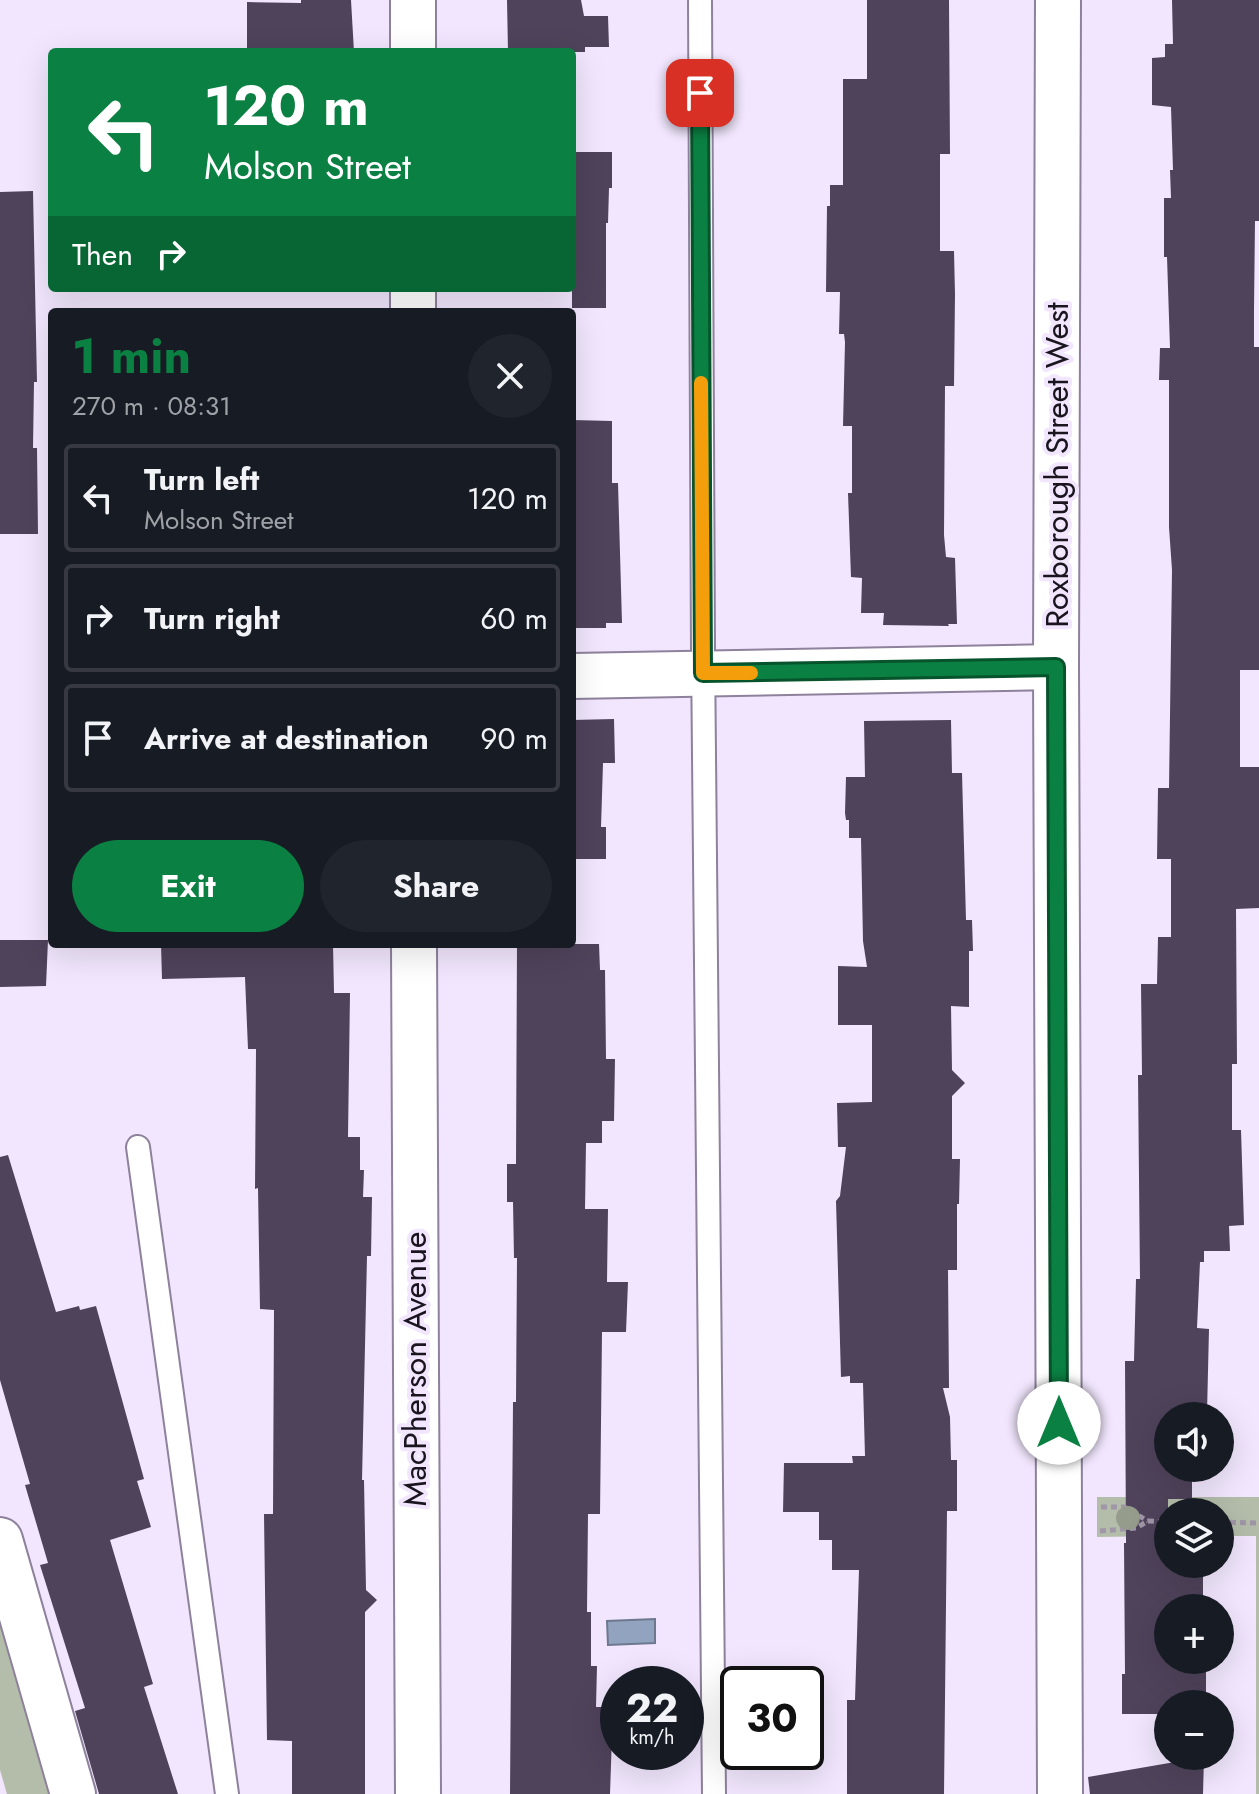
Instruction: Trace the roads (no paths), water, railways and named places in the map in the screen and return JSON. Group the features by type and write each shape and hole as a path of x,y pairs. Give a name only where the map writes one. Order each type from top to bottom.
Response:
{"street":[{"path":"413,0 413,48"},
{"name":"Roxborough Street West","path":"1058,0 1056,667 1060,1794"},
{"path":"576,676 1056,667"},
{"name":"MacPherson Avenue","path":"414,948 418,1794"},
{"path":"0,1540 73,1794"}],"lane":[{"path":"700,0 714,1794"},
{"path":"138,1147 227,1794"}],"water":[{"path":"655,1619 655,1643 608,1645 607,1621"}]}
